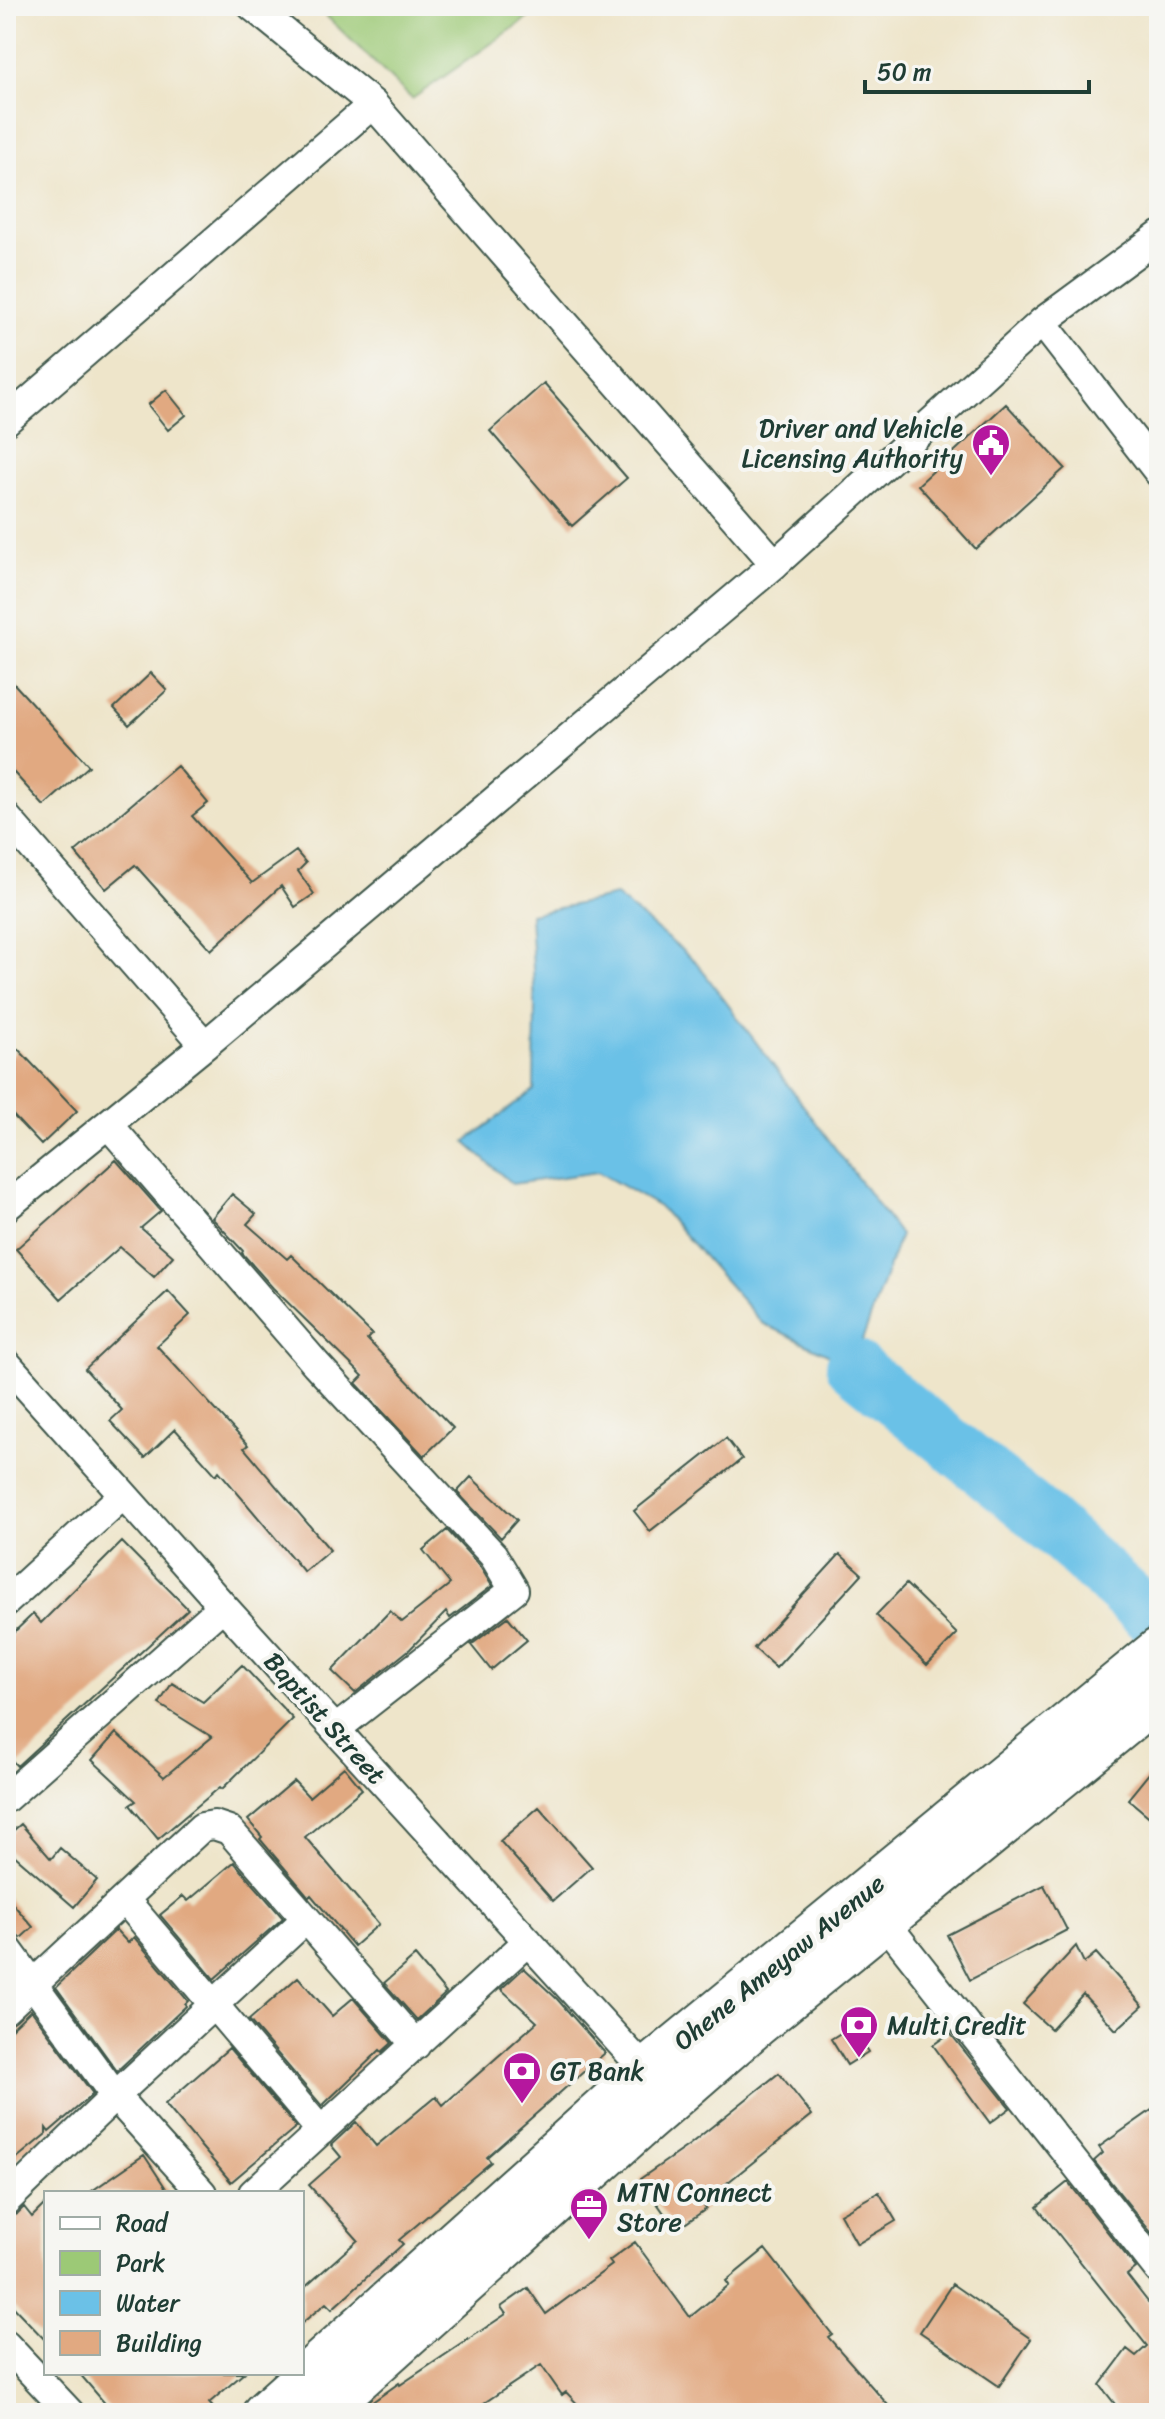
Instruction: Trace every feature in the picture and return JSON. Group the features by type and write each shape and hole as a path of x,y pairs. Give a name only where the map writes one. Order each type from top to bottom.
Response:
{"highway":[{"name":"Ohene Ameyaw Avenue","path":"265,2413 646,2071 1143,1693 1159,1650"},
{"name":"Ohene Ameyaw Avenue","path":"320,2413 651,2116 757,2024 884,1921 1011,1794"}],"street":[{"path":"252,6 373,104 775,564"},
{"path":"6,421 373,104"},
{"path":"6,1207 205,1045 775,564 1042,322 1159,236"},
{"path":"1042,322 1159,473"},
{"path":"6,817 205,1045"},
{"path":"108,1124 316,1364 493,1555 514,1590 336,1729"},
{"name":"Baptist Street","path":"6,1363 646,2071"},
{"path":"6,1602 123,1495"},
{"path":"6,1798 223,1606"},
{"path":"6,2009 202,1827 214,1825 229,1830 416,2045"},
{"path":"125,1900 321,2131"},
{"path":"6,2201 306,1919"},
{"path":"884,1921 1159,2270"},
{"path":"255,2191 528,1941"},
{"path":"6,1947 115,2096 200,2191"},
{"path":"6,2345 44,2373"},
{"path":"52,2379 70,2413"}],"green space":[{"path":"316,6 545,6 412,99"}],"water":[{"path":"616,896 696,962 900,1235 853,1366 762,1323 661,1208 598,1172 512,1184 465,1142 534,1090 535,1005 530,914"}],"building":[{"path":"544,383 627,478 572,526 490,431"},
{"path":"166,390 186,415 168,430 148,405"},
{"name":"Driver and Vehicle Licensing Authority","path":"1006,404 1065,468 976,549 918,485"},
{"path":"151,673 167,690 129,725 114,708"},
{"path":"6,675 89,766 44,806 6,764"},
{"path":"177,766 208,803 192,816 252,883 296,851 306,863 298,871 314,894 295,907 281,886 211,950 135,865 106,889 75,852"},
{"path":"18,1049 77,1111 41,1145 6,1108 6,1061"},
{"path":"116,1160 161,1211 141,1228 173,1256 154,1277 120,1247 61,1299 16,1249"},
{"path":"232,1194 256,1214 247,1224 287,1259 291,1255 372,1334 367,1339 453,1428 424,1456 356,1383 363,1376 273,1288 212,1218"},
{"path":"168,1291 190,1315 157,1346 248,1445 244,1448 330,1550 304,1572 219,1471 216,1475 175,1429 145,1458 110,1421 122,1410 85,1369"},
{"path":"726,1438 742,1459 650,1531 634,1511"},
{"path":"471,1477 517,1520 501,1538 457,1492"},
{"path":"447,1530 479,1565 492,1586 450,1618 446,1612 410,1649 355,1693 332,1671 390,1611 402,1622 450,1584 423,1550"},
{"path":"122,1542 188,1609 17,1766 6,1754 6,1640 33,1614 41,1623"},
{"path":"840,1554 862,1574 776,1668 754,1648"},
{"path":"906,1584 957,1634 927,1665 876,1615"},
{"path":"508,1617 527,1640 491,1670 471,1645"},
{"path":"242,1665 293,1719 222,1789 220,1787 158,1839 130,1805 136,1801 92,1760 116,1733 164,1777 212,1737 159,1704 172,1683 203,1702"},
{"path":"1159,1761 1159,1825 1128,1799"},
{"path":"344,1767 362,1789 305,1837 379,1924 354,1946 260,1839 262,1837 248,1820 294,1781 309,1797"},
{"path":"539,1807 592,1867 553,1901 500,1841"},
{"path":"21,1824 51,1859 60,1848 97,1880 74,1907 6,1848 6,1837"},
{"path":"234,1862 283,1918 214,1979 160,1915 183,1896 188,1901"},
{"path":"1044,1885 1067,1930 970,1980 947,1935"},
{"path":"6,1896 33,1927 21,1938 6,1930"},
{"path":"116,1930 128,1943 134,1937 188,2001 117,2071 56,1987"},
{"path":"1076,1946 1084,1963 1096,1953 1143,2006 1116,2030 1083,1994 1051,2029 1023,2004"},
{"path":"415,1956 446,1993 417,2020 384,1983"},
{"path":"524,1968 557,1999 605,2053 487,2157 491,2162 399,2240 403,2244 332,2309 326,2303 304,2321 304,2288 358,2240 309,2185 341,2157 331,2145 356,2122 376,2146 436,2096 443,2105 537,2022 501,1989"},
{"path":"298,1977 332,2016 353,1998 392,2043 382,2052 380,2050 322,2106 249,2020"},
{"path":"31,2010 93,2094 49,2132 46,2128 46,2134 6,2167 6,2034"},
{"path":"852,2026 868,2052 847,2065 831,2039"},
{"path":"950,2033 1010,2108 990,2123 933,2045"},
{"path":"229,2048 296,2127 231,2182 165,2104"},
{"path":"779,2073 812,2115 702,2203 706,2209 676,2230 640,2179 689,2145"},
{"path":"1159,2105 1159,2232 1154,2236 1094,2161 1103,2153 1099,2147"},
{"path":"144,2155 168,2191 92,2191"},
{"path":"1068,2182 1136,2268 1127,2275 1159,2316 1159,2413 1122,2413 1100,2385 1127,2349 1136,2356 1147,2346 1037,2207"},
{"path":"879,2192 896,2221 857,2244 840,2214"},
{"path":"44,2205 44,2339 6,2299 6,2218 24,2207 32,2217"},
{"path":"635,2242 690,2317 729,2285 726,2281 765,2249 832,2334 828,2337 895,2413 586,2413 566,2392 562,2395 541,2365 469,2413 357,2413 506,2314 501,2307 528,2288 546,2314 612,2265 609,2261"},
{"path":"952,2284 1031,2339 999,2386 920,2332"},
{"path":"81,2375 242,2375 209,2403 218,2413 113,2413"}],"waterway":[{"path":"853,1366 1035,1512 1153,1619"}],"place":[{"name":"Driver and Vehicle Licensing Authority","path":"991,477"},
{"name":"Multi Credit","path":"859,2059"},
{"name":"GT Bank","path":"522,2105"},
{"name":"MTN Connect Store","path":"589,2241"}]}
